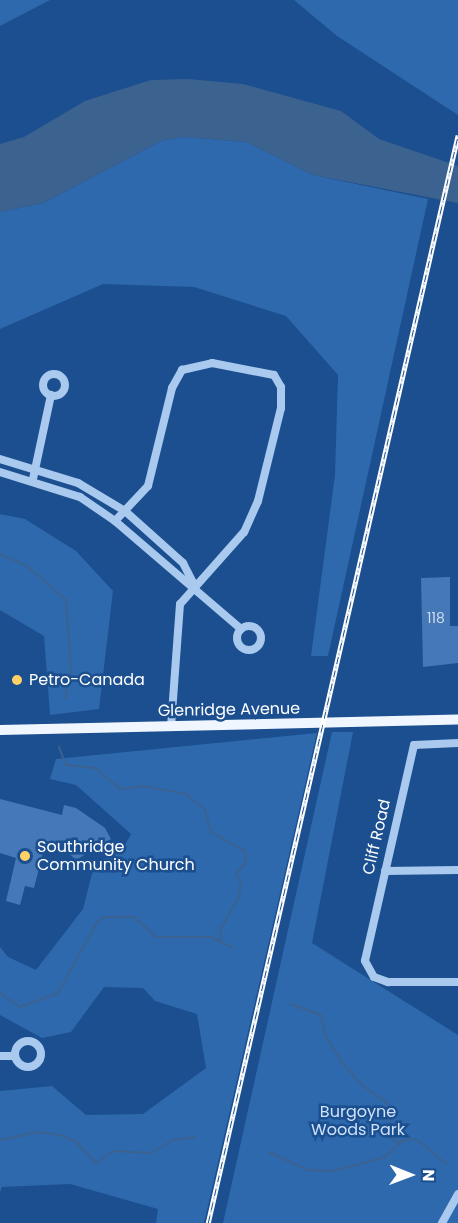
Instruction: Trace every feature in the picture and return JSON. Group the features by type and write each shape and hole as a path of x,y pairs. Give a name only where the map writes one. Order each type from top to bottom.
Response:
{"main road":[{"name":"Glenridge Avenue","path":"0,730 458,720"}],"street":[{"path":"115,521 148,486 172,388 182,370 212,363 274,375 281,387 281,408 258,501 244,532 180,604 171,727"},
{"path":"33,479 51,395"},
{"path":"0,459 37,468 78,483 125,511 183,563 195,587"},
{"path":"0,471 33,479 80,497 115,521 195,587 241,629"},
{"name":"Cliff Road","path":"458,743 414,745 365,961 374,977 388,982 458,982"},
{"path":"385,871 458,870"},
{"path":"0,1056 13,1056"},
{"path":"442,1223 458,1194"}],"green space":[{"path":"0,0 50,0 0,26"},
{"path":"294,0 458,0 458,115 337,36"},
{"path":"186,137 246,142 313,175 428,199 328,656 311,656 335,475 338,375 286,316 194,287 103,284 0,329 0,212 43,203 163,140"},
{"path":"0,514 25,519 76,551 113,591 99,709 50,715 44,636 0,610"},
{"name":"Burgoyne Woods Park","path":"332,732 353,732 312,943 458,1035 458,1223 223,1223"},
{"path":"317,733 204,1223 156,1223 158,1209 70,1184 2,1187 0,1192 0,1091 52,1086 86,1115 143,1114 206,1068 197,1014 155,1001 143,988 104,987 71,1032 42,1038 0,1015 0,947 8,957 36,970 83,909 95,862 121,852 131,834 76,785 50,779 56,759"}],"shaded area":[{"path":"188,79 243,84 341,111 379,139 458,166 458,203 313,175 246,142 186,137 163,140 43,203 0,212 0,144 24,137 85,101 151,80"}],"building":[{"path":"450,577 450,626 458,626 458,663 423,667 421,578"},
{"name":"Southridge Community Church","path":"0,799 62,815 64,805 76,808 105,828 111,839 76,860 60,845 46,841 34,888 25,886 20,905 6,901 16,858 0,853"}],"waterway":[{"path":"0,554 27,566 66,600 71,669 65,698"},
{"path":"59,747 66,765 95,768 120,789 143,786 186,794 205,810 211,832 245,851 245,864 236,874 241,883 239,896 220,930 222,942"},
{"path":"0,993 20,1007 58,993 97,922 105,917 134,917 156,937 211,937 234,948"},
{"path":"291,1004 321,1015 325,1035 341,1061 363,1086 387,1103 393,1141 401,1142"},
{"path":"0,1140 39,1132 60,1135 75,1141 96,1163 113,1151 151,1153 173,1140 195,1137"},
{"path":"269,1152 307,1170 333,1171 385,1157 403,1140 416,1139 447,1164"}],"railway":[{"path":"208,1223 458,135"}],"place":[{"name":"Petro-Canada","path":"17,680"},
{"name":"Southridge Community Church","path":"25,856"}]}
